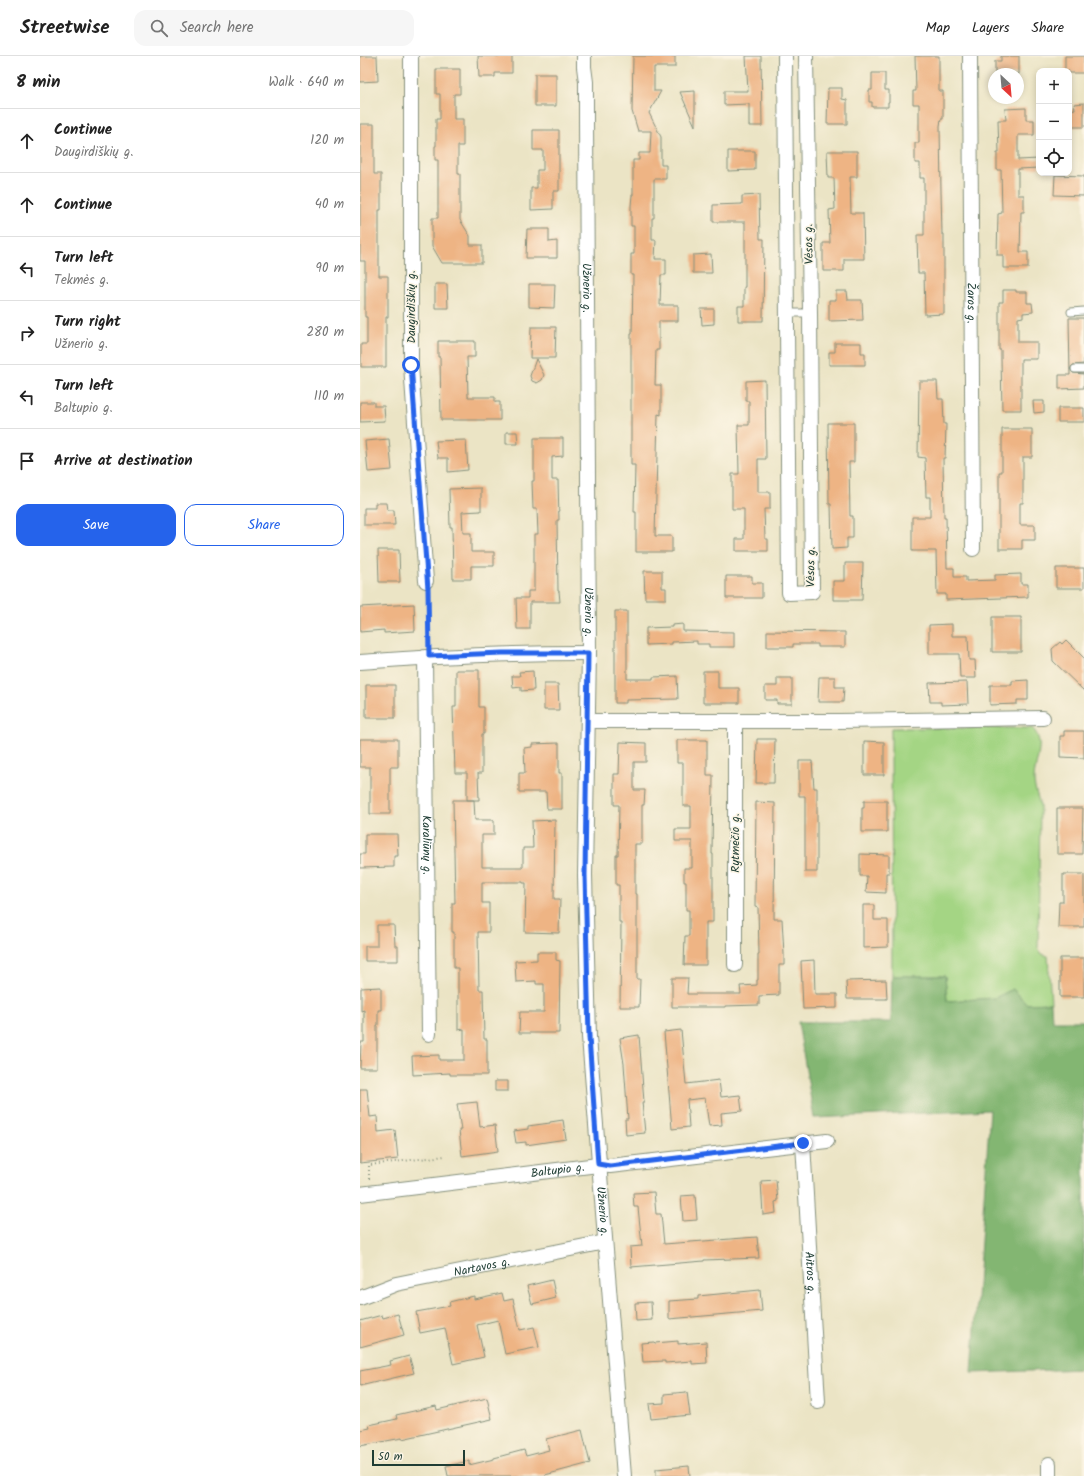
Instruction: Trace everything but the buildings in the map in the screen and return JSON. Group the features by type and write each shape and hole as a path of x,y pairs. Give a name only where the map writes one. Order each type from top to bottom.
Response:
{"street":[{"name":"Daugirdiškių g.","path":"411,56 411,365 426,581"},
{"name":"Užnerio g.","path":"584,56 586,82 588,653 585,875 589,1037 624,1476"},
{"name":"Užnerio g.","path":"586,82 595,56"},
{"name":"Vėsos g.","path":"785,56 789,592 812,592 806,56"},
{"name":"Žaros g.","path":"970,56 973,549"},
{"path":"360,662 427,656 502,653 588,653"},
{"name":"Karaliūnų g.","path":"427,656 429,1034"},
{"path":"588,721 1043,718"},
{"name":"Rytmečio g.","path":"735,721 735,966"},
{"name":"Baltupio g.","path":"365,1194 598,1164 610,1166 827,1141"},
{"name":"Aitros g.","path":"803,1143 818,1402"},
{"name":"Nartavos g.","path":"360,1298 396,1284 605,1242"}],"lane":[{"path":"1071,312 1084,312"},
{"path":"787,313 810,313"},
{"path":"1076,369 1084,369"}],"path":[{"path":"426,581 427,656"},
{"path":"365,1194 369,1165 445,1156"}],"green space":[{"path":"891,728 1032,728 1036,734 1039,740 1039,753 1034,780 1040,807 1038,948 1042,954 1048,956 1051,1003 1027,1004 1013,989 995,998 947,1001 945,976 892,976"},
{"path":"892,976 945,976 947,1001 995,998 1013,989 1027,1004 1051,1003 1052,1021 1084,1021 1084,1369 972,1373 990,1110 814,1118 798,1022 891,1022"}],"route":[{"path":"411,365 426,581 428,589 429,656 502,653 588,653 585,875 589,1037 598,1164 610,1166 803,1143"}]}
